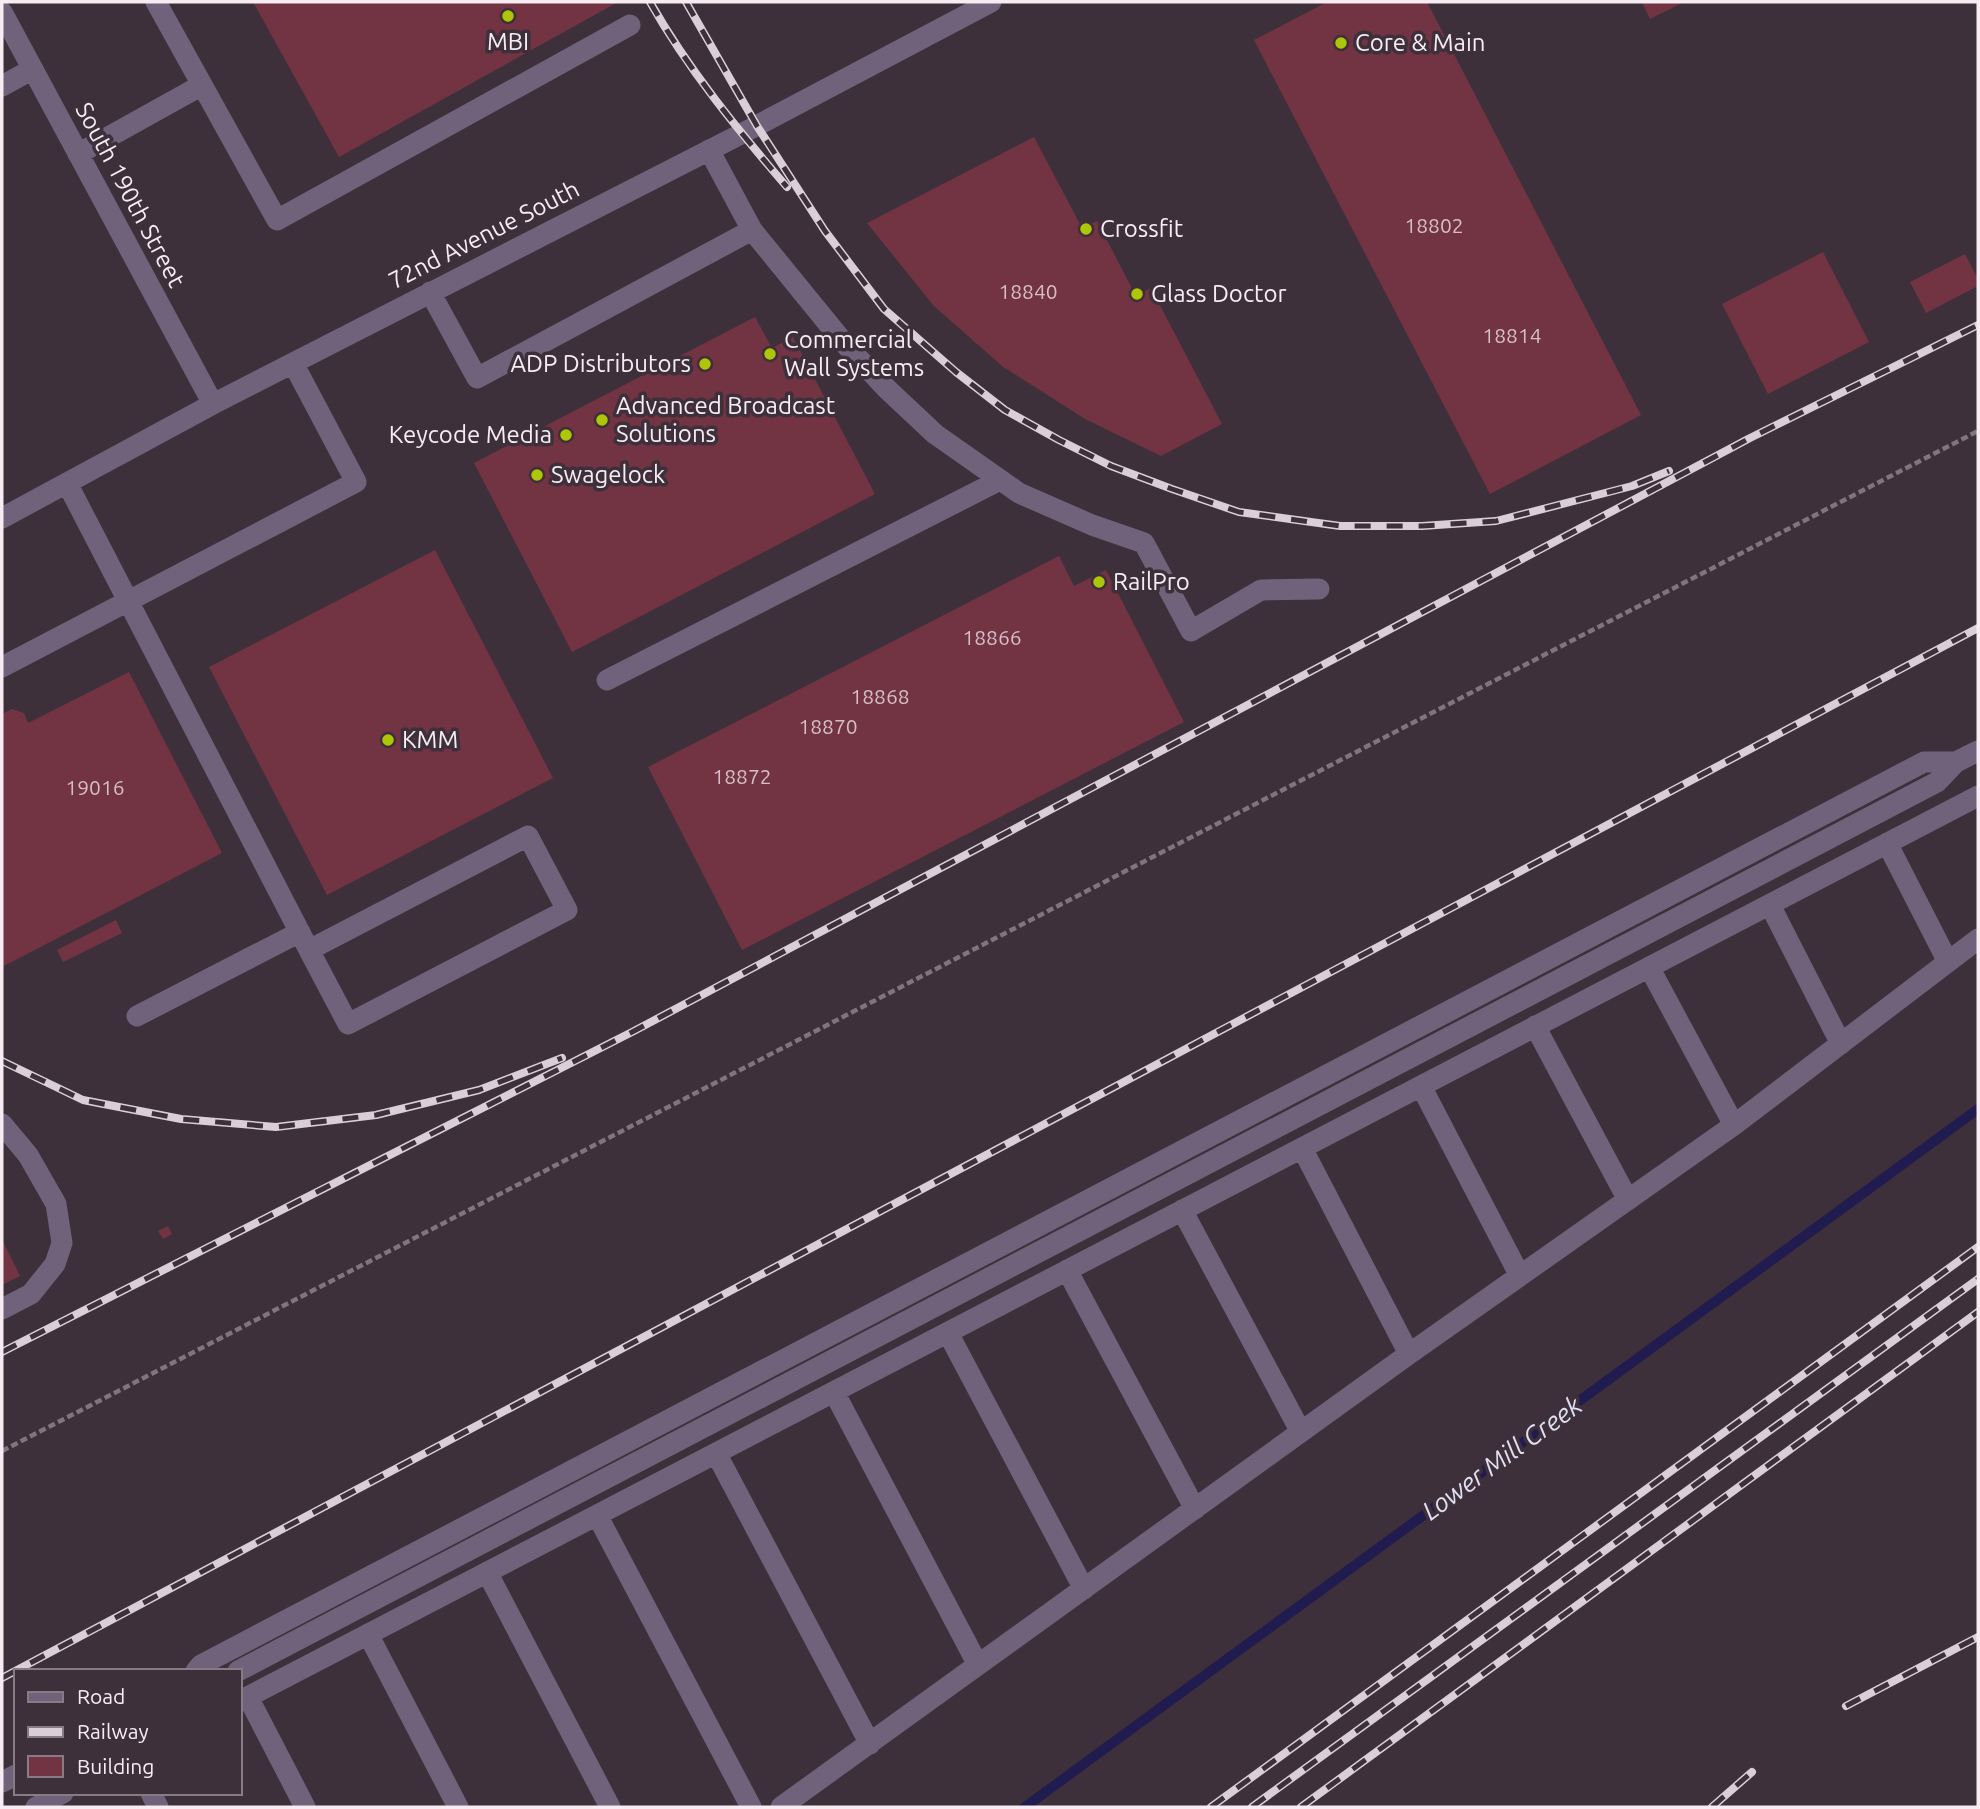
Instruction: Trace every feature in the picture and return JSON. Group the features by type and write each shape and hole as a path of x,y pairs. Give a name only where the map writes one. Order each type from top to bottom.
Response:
{"street":[{"path":"156,2 277,220 630,25"},
{"name":"72nd Avenue South","path":"2,518 213,404 991,2"},
{"name":"South 190th Street","path":"2,12 213,404"},
{"path":"2,86 33,69"},
{"path":"78,154 202,85"},
{"path":"709,150 752,230 844,343 886,388 935,434 1019,493 1079,520 1144,543 1191,631 1261,590 1319,589"},
{"path":"430,292 477,379 752,230"},
{"path":"2,667 356,482 293,363"},
{"path":"607,680 1000,480"},
{"path":"67,483 304,941 348,1024 566,910 527,836 304,941 137,1016"},
{"path":"242,1669 1937,782 1956,762 1978,751"},
{"path":"199,1669 1924,762 1956,762"},
{"path":"305,1807 244,1699 1978,796"},
{"path":"1887,843 1948,962"},
{"path":"1770,905 1841,1044"},
{"path":"781,1807 1409,1354 1734,1125 1978,939"},
{"path":"1649,967 1734,1125"},
{"path":"1535,1027 1628,1200"},
{"path":"1421,1086 1520,1276"},
{"path":"2,1124 28,1155 56,1204 62,1243 55,1264 31,1294 2,1309"},
{"path":"1302,1148 1409,1354"},
{"path":"1182,1210 1301,1432"},
{"path":"1067,1270 1195,1509"},
{"path":"948,1333 1084,1589"},
{"path":"834,1392 978,1665"},
{"path":"716,1453 870,1744"},
{"path":"597,1515 751,1807"},
{"path":"487,1572 610,1807"},
{"path":"368,1634 458,1807"},
{"path":"36,1807 59,1795"}],"path":[{"path":"2,1451 1978,431"}],"building":[{"path":"253,2 618,2 339,157"},
{"path":"1327,2 1427,2 1641,415 1490,494 1254,40"},
{"path":"1642,2 1684,2 1650,19"},
{"path":"1034,137 1082,228 1097,221 1136,296 1151,288 1222,424 1161,456 1085,419 1002,366 934,306 867,223"},
{"path":"1823,252 1869,342 1768,394 1722,304"},
{"path":"1965,254 1978,279 1978,286 1926,313 1910,282"},
{"path":"755,317 772,348 793,337 875,494 572,652 474,463"},
{"path":"435,550 553,778 327,895 209,667"},
{"path":"1059,556 1074,586 1106,570 1184,722 742,950 648,767"},
{"path":"129,672 222,853 2,967 2,714 12,709 24,713 28,723"},
{"path":"116,920 122,933 63,962 57,950"},
{"path":"168,1226 172,1234 163,1239 158,1231"},
{"path":"2,1239 20,1276 2,1285"}],"waterway":[{"name":"Lower Mill Creek","path":"1025,1807 1978,1109"}],"railway":[{"path":"650,2 680,51 714,98 787,187"},
{"path":"686,2 757,126 825,231 884,309 956,372 1005,410 1111,466 1239,512 1340,526 1422,526 1496,521 1632,486 1669,471"},
{"path":"2,1352 634,1031 1750,438 1978,325"},
{"path":"19,1669 1978,628"},
{"path":"2,1061 83,1100 181,1119 276,1127 376,1115 479,1090 562,1058"},
{"path":"1211,1807 1978,1247"},
{"path":"1252,1807 1978,1279"},
{"path":"1301,1807 1978,1312"},
{"path":"1846,1706 1978,1637"},
{"path":"2,1678 14,1672"},
{"path":"1712,1807 1752,1772"}],"place":[{"name":"MBI","path":"508,16"},
{"name":"Core & Main","path":"1341,43"},
{"name":"Crossfit","path":"1086,229"},
{"name":"Glass Doctor","path":"1137,294"},
{"name":"Commercial Wall Systems","path":"770,354"},
{"name":"ADP Distributors","path":"705,364"},
{"name":"Advanced Broadcast Solutions","path":"602,420"},
{"name":"Keycode Media","path":"566,435"},
{"name":"Swagelock","path":"537,475"},
{"name":"RailPro","path":"1099,582"},
{"name":"KMM","path":"388,740"}]}
